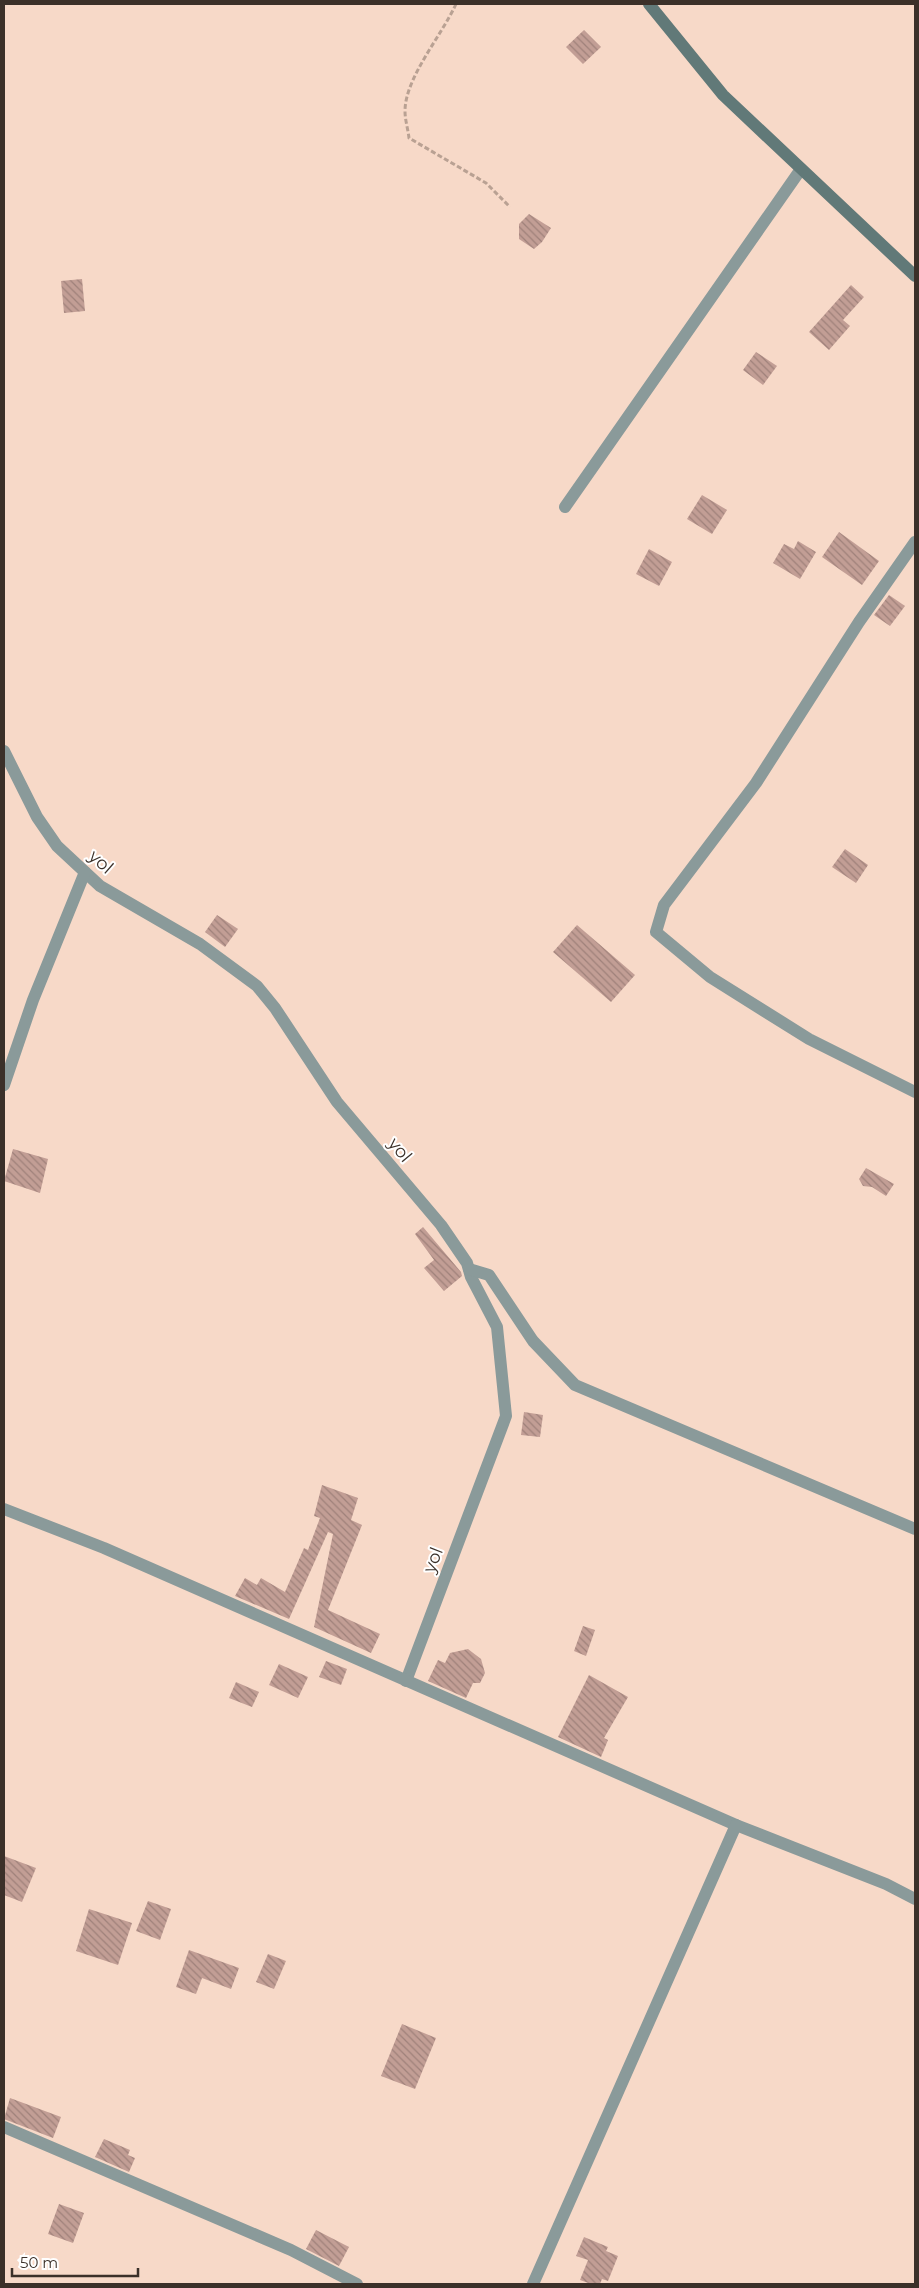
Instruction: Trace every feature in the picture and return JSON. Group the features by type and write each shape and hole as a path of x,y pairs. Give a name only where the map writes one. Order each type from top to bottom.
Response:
{"main road":[{"path":"649,4 723,95 915,276"}],"street":[{"path":"565,507 801,169"},
{"path":"915,542 859,622 756,783 664,906 656,932 710,977 809,1038 915,1092"},
{"name":"yol","path":"4,751 37,817 57,846 100,886 200,944 257,986 275,1008 337,1102 441,1225 467,1263 496,1327 506,1416 406,1681"},
{"path":"4,1085 33,1000 85,872"},
{"path":"469,1270 488,1275 533,1341 575,1384 915,1529"},
{"path":"4,1509 104,1548 736,1825 886,1884 915,1899"},
{"path":"533,2284 736,1825"},
{"path":"4,2127 291,2250 357,2284"}],"path":[{"path":"456,4 446,26 411,81 405,110 409,138 486,183 510,206"}],"building":[{"path":"584,30 601,47 583,64 566,47"},
{"path":"529,214 551,228 542,242 534,249 519,239 519,224"},
{"path":"82,279 85,311 64,313 61,281"},
{"path":"851,285 864,297 843,320 850,326 829,350 809,332"},
{"path":"756,352 777,366 763,385 743,370"},
{"path":"702,495 727,510 712,534 687,519"},
{"path":"839,532 879,561 862,585 822,557"},
{"path":"798,541 816,552 800,579 773,563 784,544 794,549"},
{"path":"649,549 672,562 659,586 636,574"},
{"path":"889,595 905,606 890,626 874,615"},
{"path":"845,849 868,865 856,883 832,867"},
{"path":"217,915 238,929 225,947 205,932"},
{"path":"577,925 635,975 611,1002 553,952"},
{"path":"13,1149 48,1159 40,1193 4,1181"},
{"path":"866,1168 894,1184 886,1196 872,1187 863,1186 859,1179"},
{"path":"423,1227 461,1272 462,1276 444,1291 424,1268 434,1260 415,1234"},
{"path":"524,1412 543,1415 540,1437 521,1435"},
{"path":"322,1485 358,1498 351,1520 362,1525 328,1610 380,1634 371,1653 314,1627 333,1534 328,1532 289,1619 235,1596 245,1578 257,1585 261,1578 285,1592 304,1548 308,1550 320,1518 314,1516"},
{"path":"583,1626 595,1630 586,1656 574,1651"},
{"path":"468,1649 481,1659 485,1673 480,1683 473,1683 466,1698 428,1681 438,1660 445,1663 450,1653"},
{"path":"326,1661 347,1669 341,1685 319,1677"},
{"path":"279,1664 308,1677 298,1698 269,1685"},
{"path":"589,1675 628,1697 604,1738 608,1740 601,1757 558,1737"},
{"path":"236,1682 259,1692 252,1707 229,1698"},
{"path":"4,1856 36,1868 22,1902 4,1895"},
{"path":"148,1901 171,1909 160,1940 136,1931"},
{"path":"89,1909 132,1923 118,1965 76,1951"},
{"path":"189,1950 239,1968 231,1989 202,1978 196,1994 176,1987"},
{"path":"268,1954 286,1961 274,1989 256,1982"},
{"path":"402,2024 436,2038 415,2089 381,2076"},
{"path":"10,2098 61,2117 53,2138 4,2119"},
{"path":"104,2139 130,2150 128,2155 135,2158 129,2172 95,2157"},
{"path":"59,2204 84,2213 73,2243 48,2234"},
{"path":"316,2230 349,2247 339,2266 306,2249"},
{"path":"584,2237 608,2247 606,2251 618,2256 608,2281 602,2279 600,2284 591,2284 580,2280 588,2260 576,2256"}]}
